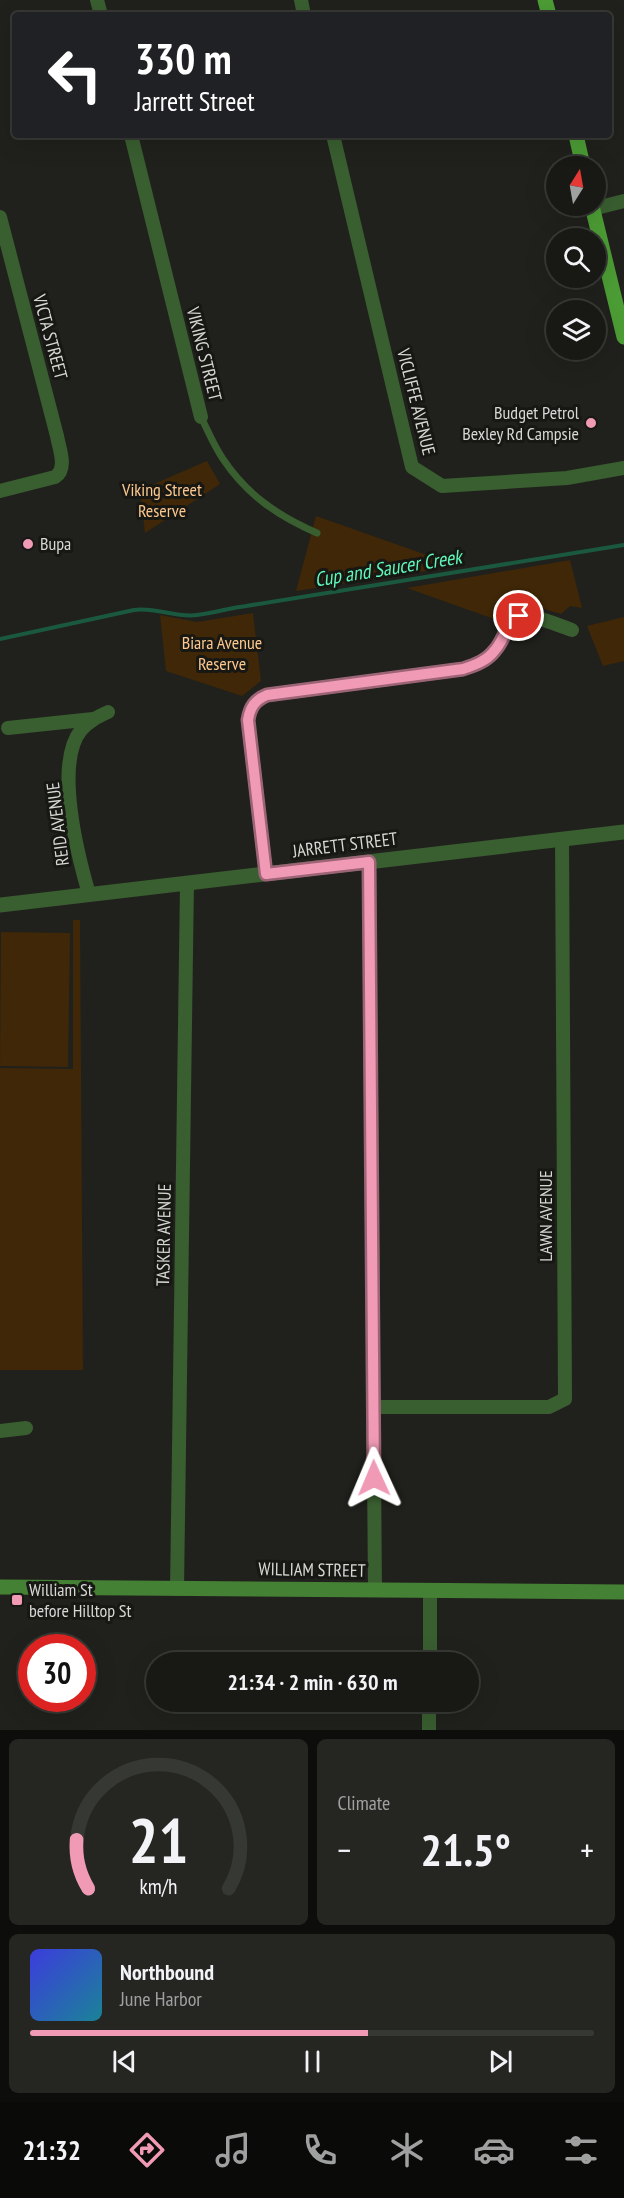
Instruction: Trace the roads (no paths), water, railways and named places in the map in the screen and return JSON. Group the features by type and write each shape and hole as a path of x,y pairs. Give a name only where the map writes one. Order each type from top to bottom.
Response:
{"main road":[{"path":"577,138 581,156"},
{"path":"594,216 624,336"},
{"name":"WILLIAM STREET","path":"0,1587 624,1592"}],"street":[{"name":"VIKING STREET","path":"132,138 201,417"},
{"name":"VICLIFFE AVENUE","path":"334,138 411,467 442,486 567,478 624,468"},
{"path":"606,204 624,201"},
{"name":"VICTA STREET","path":"0,217 57,436 62,468 55,477 0,491"},
{"path":"266,874 248,720 253,704 259,698 267,695 463,669 481,663 496,650 510,621 519,616 528,616 572,630"},
{"name":"REID AVENUE","path":"88,894 77,852 68,787 72,751 79,732 93,719 108,712"},
{"name":"REID AVENUE","path":"8,728 93,719"},
{"name":"JARRETT STREET","path":"0,905 624,832"},
{"name":"LAWN AVENUE","path":"373,1407 549,1407 565,1399 562,839"},
{"path":"369,862 375,1590"},
{"name":"TASKER AVENUE","path":"177,1588 187,883"},
{"path":"0,1431 26,1428"},
{"path":"430,1591 430,1652"},
{"path":"429,1712 429,1730"}],"lane":[{"name":"VIKING STREET","path":"201,417 222,459 255,498 294,523 317,533"}],"waterway":[{"name":"Cup and Saucer Creek","path":"0,639 134,610 197,615 624,545"}],"place":[{"name":"Budget Petrol Bexley Rd Campsie","path":"591,423"},
{"name":"Bupa","path":"28,544"},
{"name":"William St before Hilltop St","path":"17,1600"}],"park label":[{"name":"Viking Street Reserve","path":"162,500"},
{"name":"Biara Avenue Reserve","path":"222,653"}]}
